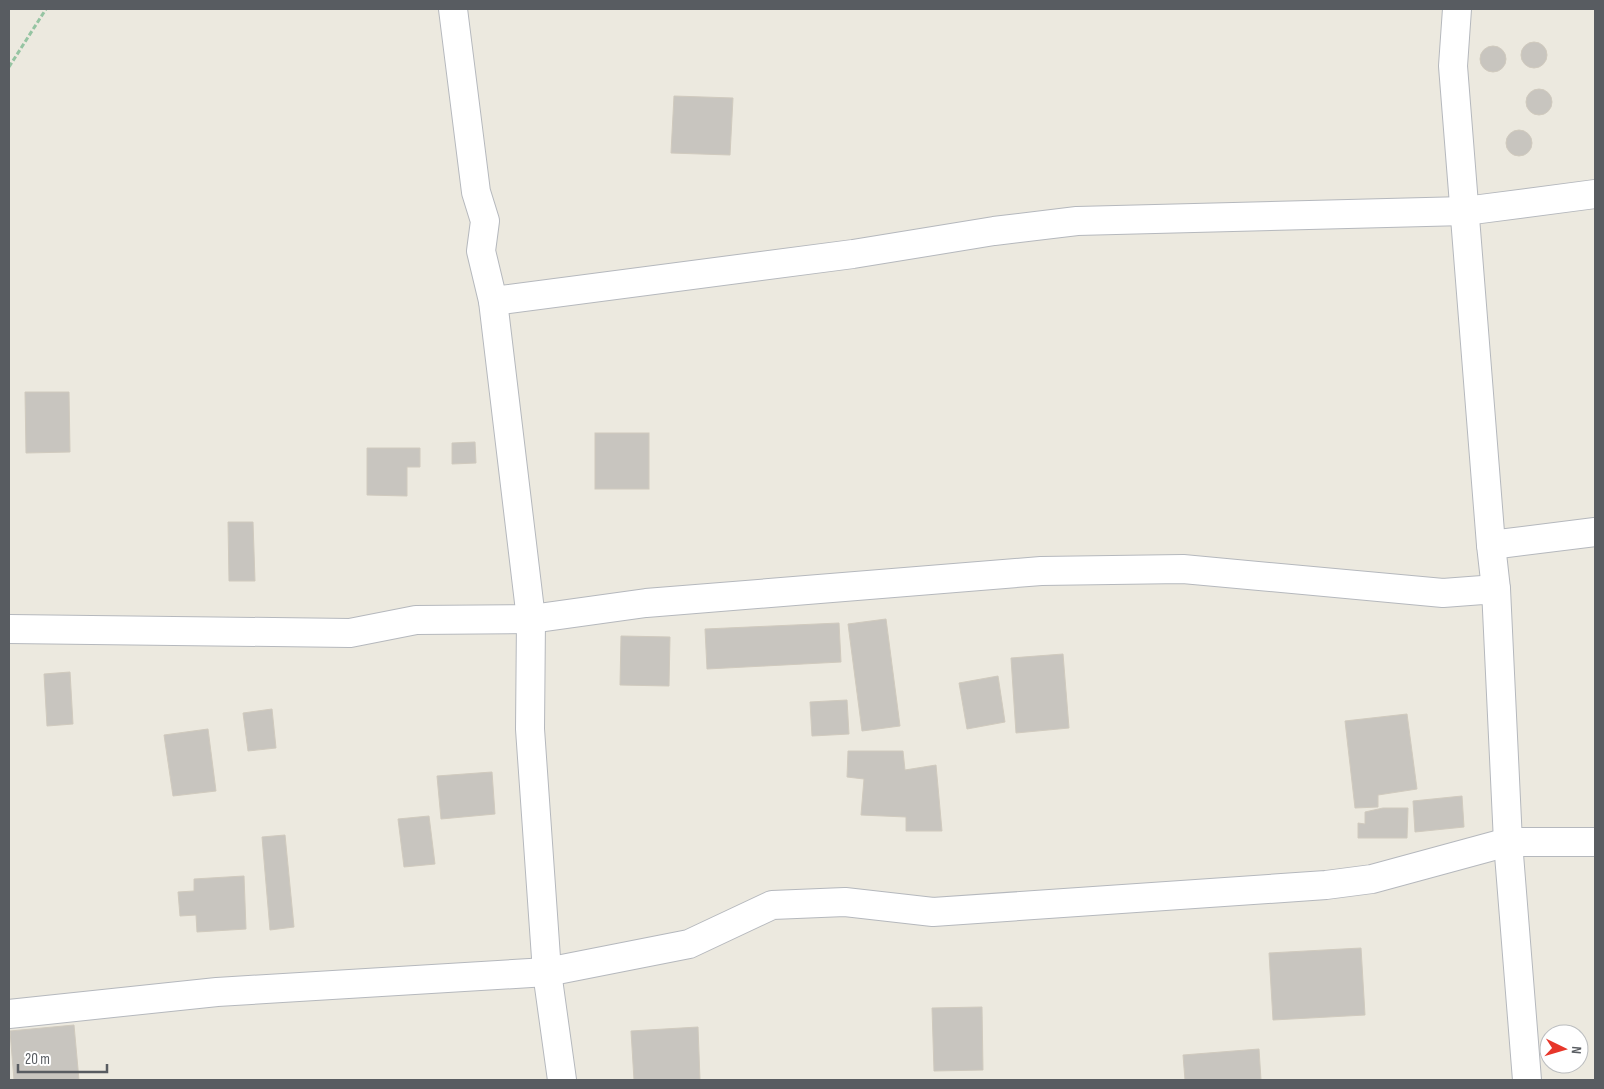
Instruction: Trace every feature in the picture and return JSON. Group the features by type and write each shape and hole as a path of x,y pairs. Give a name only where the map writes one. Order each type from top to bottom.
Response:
{"street":[{"path":"453,9 476,192 486,221 481,251 493,301 531,619 530,728 547,972 562,1080"},
{"path":"1457,9 1453,66 1490,545 1496,589 1508,842 1527,1080"},
{"path":"493,301 843,255 994,231 1077,221 1465,211 1595,194"},
{"path":"1490,545 1595,532"},
{"path":"9,629 350,633 416,620 531,619 646,603 1041,571 1183,569 1443,593 1496,589"},
{"path":"9,1014 217,992 547,972 689,944 772,905 845,902 933,912 1326,885 1372,879 1508,842 1595,842"}],"path":[{"path":"9,67 46,9"}],"building":[{"path":"1534,42 1543,46 1547,55 1543,64 1534,68 1525,64 1521,55 1525,46"},
{"path":"1493,46 1502,50 1506,59 1502,68 1493,72 1484,68 1480,59 1484,50"},
{"path":"1539,89 1548,93 1552,102 1548,111 1539,115 1530,111 1526,102 1530,93"},
{"path":"674,96 733,98 730,155 671,153"},
{"path":"1519,130 1528,134 1532,143 1528,152 1519,156 1510,152 1506,143 1510,134"},
{"path":"25,392 69,392 70,452 26,453"},
{"path":"595,433 649,433 649,489 595,489"},
{"path":"475,442 476,463 452,464 452,443"},
{"path":"367,448 420,448 420,467 407,467 407,496 367,495"},
{"path":"228,522 253,522 255,581 229,581"},
{"path":"886,619 900,726 862,731 848,624"},
{"path":"839,623 841,662 707,669 705,629"},
{"path":"621,636 670,637 669,686 620,685"},
{"path":"1063,654 1069,728 1016,733 1011,658"},
{"path":"70,672 73,724 47,726 44,674"},
{"path":"998,676 1005,722 967,729 959,683"},
{"path":"847,700 849,734 812,736 810,702"},
{"path":"272,709 276,748 248,751 243,713"},
{"path":"1407,714 1417,789 1378,795 1378,807 1355,808 1345,721"},
{"path":"208,729 216,791 173,796 164,735"},
{"path":"848,751 903,751 905,770 936,765 942,831 906,831 906,817 861,815 864,779 847,777"},
{"path":"492,772 495,814 441,819 437,776"},
{"path":"1462,796 1464,827 1415,832 1413,801"},
{"path":"1383,808 1408,808 1407,838 1358,838 1358,823 1365,824 1365,812"},
{"path":"429,816 435,864 404,867 398,819"},
{"path":"285,835 294,927 270,930 262,837"},
{"path":"244,876 246,929 197,932 196,915 180,916 178,892 194,891 194,879"},
{"path":"1361,948 1365,1015 1273,1020 1269,953"},
{"path":"982,1007 983,1070 934,1071 932,1008"},
{"path":"74,1025 79,1080 14,1080 10,1031"},
{"path":"698,1027 700,1080 634,1080 631,1031"},
{"path":"1259,1049 1261,1080 1185,1080 1183,1055"}]}
